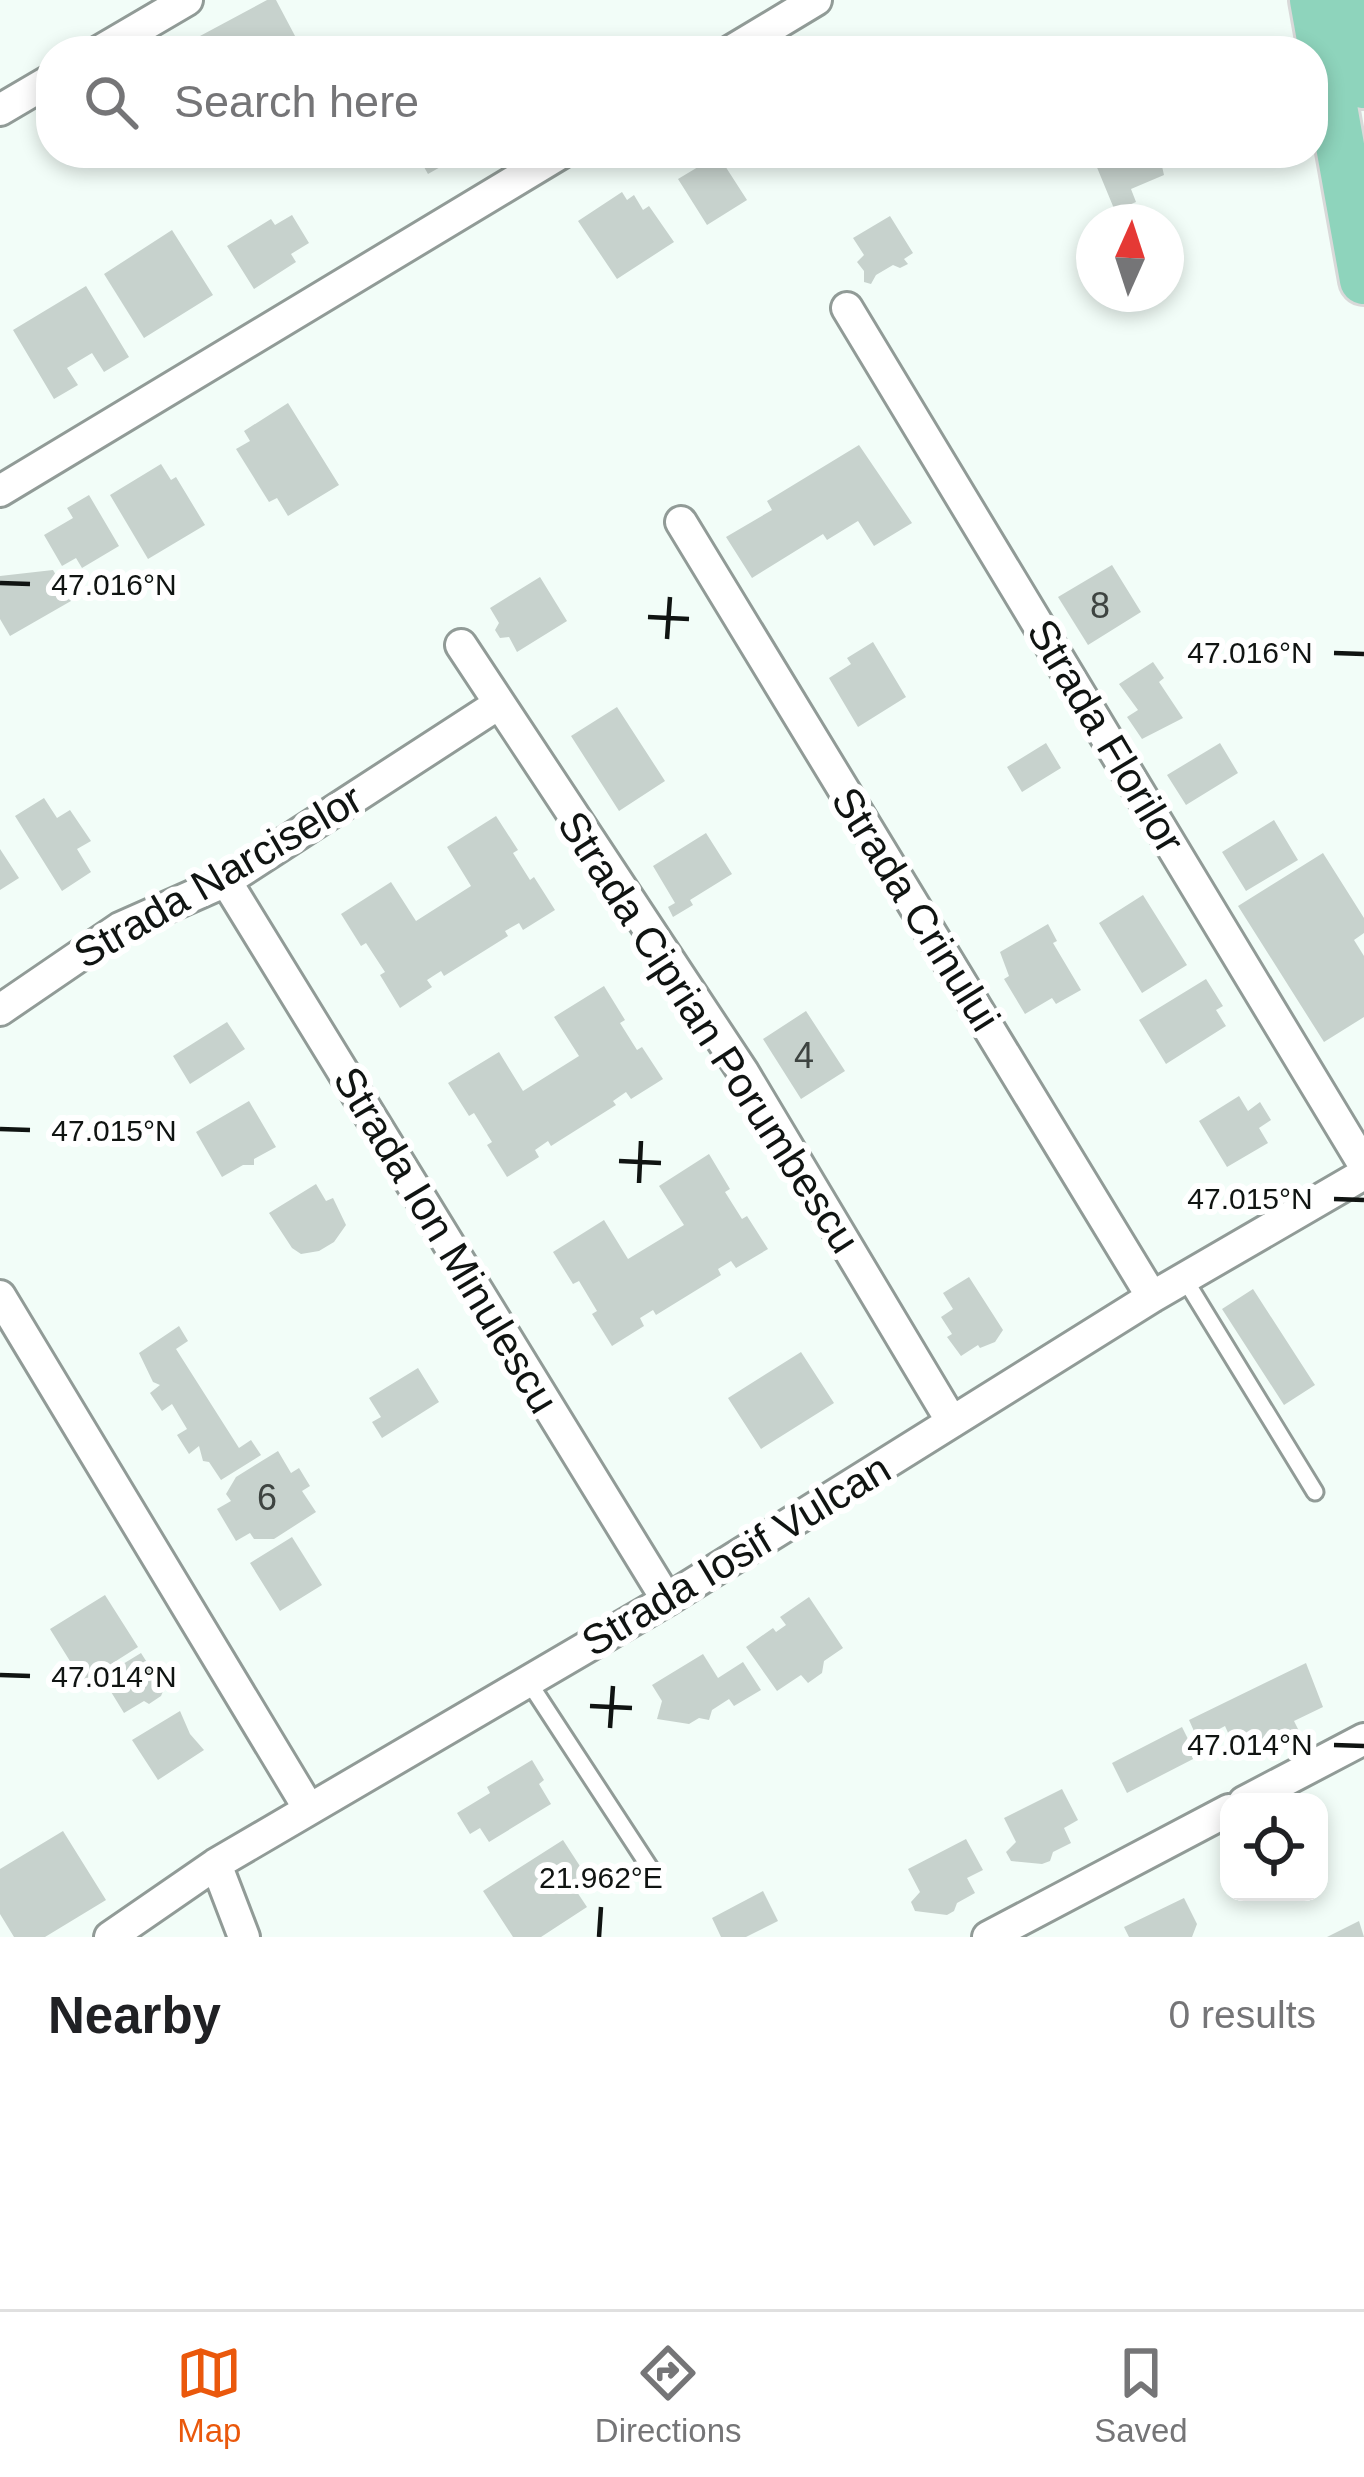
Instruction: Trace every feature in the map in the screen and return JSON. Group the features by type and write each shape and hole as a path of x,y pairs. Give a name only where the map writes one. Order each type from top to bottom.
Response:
{"main road":[{"path":"1314,0 1320,36"},
{"path":"1349,0 1364,84"},
{"path":"1328,78 1364,280"}],"street":[{"path":"126,36 187,0"},
{"path":"756,36 815,0"},
{"path":"0,110 36,89"},
{"path":"0,491 536,168"},
{"name":"Strada Florilor","path":"847,308 1364,1165"},
{"name":"Strada Crinului","path":"681,522 1152,1297"},
{"name":"Strada Ciprian Porumbescu","path":"460,645 743,1072 952,1422"},
{"name":"Strada Narciselor","path":"0,1010 120,928 226,880 497,705"},
{"name":"Strada Ion Minulescu","path":"226,880 667,1600"},
{"name":"Strada Iosif Vulcan","path":"110,1937 216,1864 667,1600 1184,1277 1364,1174"},
{"path":"0,1296 309,1809"},
{"path":"1261,1793 1364,1739"},
{"path":"988,1937 1220,1815"},
{"path":"216,1864 244,1937"}],"lane":[{"path":"1184,1277 1315,1492"},
{"path":"528,1681 652,1871"}],"building":[{"path":"267,0 276,0 295,36 200,36"},
{"path":"696,168 726,168 747,200 707,225 678,179"},
{"path":"1097,168 1162,168 1164,175 1131,189 1136,202 1112,204"},
{"path":"622,192 627,200 634,195 643,210 649,206 674,242 617,279 578,221"},
{"path":"292,215 309,243 291,254 296,262 254,289 227,246 271,219 275,225"},
{"path":"890,216 913,253 904,259 908,264 893,265 871,284 864,282 864,271 857,262 864,255 853,238"},
{"path":"172,230 213,295 144,338 104,274"},
{"path":"86,286 129,357 104,372 92,353 67,368 78,385 54,399 13,330"},
{"path":"288,403 339,485 288,516 277,498 269,502 236,449 250,441 244,431"},
{"path":"859,445 912,523 874,546 858,521 827,540 823,534 752,578 726,537 772,510 767,501"},
{"path":"161,464 171,480 176,477 205,525 148,559 110,495"},
{"path":"89,495 119,546 82,568 76,558 62,566 44,535 73,518 67,508"},
{"path":"1112,565 1141,612 1088,645 1058,597"},
{"path":"53,570 71,601 10,636 0,619 0,576"},
{"path":"540,577 567,621 517,652 509,637 500,638 495,630 499,623 490,608"},
{"path":"873,642 906,697 858,727 829,678 851,664 847,658"},
{"path":"1153,662 1164,678 1159,682 1183,718 1142,739 1127,717 1138,710 1119,684"},
{"path":"617,707 665,781 619,811 571,736"},
{"path":"1046,743 1061,768 1022,792 1007,767"},
{"path":"1220,743 1238,773 1186,805 1167,775"},
{"path":"44,798 57,818 70,810 91,841 77,849 91,872 62,891 15,816"},
{"path":"496,816 518,850 513,853 555,910 523,930 519,923 505,931 508,936 444,976 441,971 427,980 432,987 400,1008 380,975 385,972 341,914 391,882 416,921 471,886 447,847"},
{"path":"1274,820 1298,860 1246,891 1222,852"},
{"path":"706,833 732,874 690,900 693,905 673,917 668,907 675,903 653,866"},
{"path":"0,849 19,878 0,890"},
{"path":"1323,853 1364,918 1364,933 1354,940 1364,956 1364,1017 1324,1042 1238,906"},
{"path":"1143,895 1187,965 1142,993 1099,923"},
{"path":"1048,924 1057,941 1053,943 1081,990 1056,1004 1052,998 1025,1014 1004,979 1009,976 1000,952"},
{"path":"1206,979 1223,1006 1216,1010 1226,1026 1166,1064 1139,1020"},
{"path":"604,986 637,1050 642,1047 663,1079 631,1099 626,1092 613,1101 616,1105 551,1146 548,1141 535,1150 539,1157 507,1177 474,1113 469,1116 448,1083 499,1052 523,1091 579,1056 554,1017"},
{"path":"806,1011 845,1071 801,1099 763,1039"},
{"path":"227,1022 245,1049 190,1084 173,1056"},
{"path":"1239,1096 1248,1111 1260,1102 1271,1120 1259,1128 1268,1143 1227,1167 1199,1121"},
{"path":"249,1101 276,1147 254,1159 254,1165 243,1165 222,1177 196,1132"},
{"path":"709,1154 730,1189 725,1192 768,1249 736,1268 731,1261 718,1269 721,1275 656,1315 653,1310 640,1318 644,1326 612,1346 579,1281 573,1284 553,1252 604,1220 628,1259 684,1225 659,1186"},
{"path":"316,1184 326,1201 333,1198 346,1225 334,1242 301,1254 269,1213"},
{"path":"969,1277 1003,1330 995,1342 978,1345 961,1356 947,1337 952,1334 941,1317 953,1309 943,1293"},
{"path":"1253,1289 1315,1385 1284,1405 1222,1309"},
{"path":"179,1326 188,1341 176,1349 239,1448 251,1440 261,1455 221,1480 209,1462 203,1461 199,1446 189,1454 177,1435 187,1429 172,1404 162,1411 150,1393 160,1385 153,1382 139,1353"},
{"path":"801,1352 834,1403 761,1449 728,1398"},
{"path":"418,1368 439,1402 382,1438 372,1422 381,1417 369,1398"},
{"path":"278,1451 291,1473 299,1468 310,1486 302,1491 316,1512 274,1539 254,1539 250,1533 236,1541 217,1509 231,1501 226,1494 236,1477"},
{"path":"292,1537 322,1585 280,1611 250,1563"},
{"path":"105,1595 138,1647 83,1682 50,1629"},
{"path":"809,1597 843,1648 824,1661 822,1673 808,1683 801,1675 777,1691 746,1647 773,1628 776,1632 786,1625 780,1617"},
{"path":"141,1653 164,1689 149,1704 144,1701 124,1713 108,1687 101,1691 95,1681"},
{"path":"703,1654 718,1678 743,1662 761,1690 734,1706 729,1699 712,1710 709,1720 699,1718 689,1724 657,1719 662,1701 652,1685"},
{"path":"1306,1663 1323,1707 1294,1721 1299,1731 1263,1748 1260,1741 1245,1749 1237,1731 1229,1735 1225,1726 1198,1740 1189,1720"},
{"path":"180,1711 204,1750 158,1780 132,1740"},
{"path":"1182,1727 1197,1757 1127,1793 1112,1763"},
{"path":"532,1760 551,1804 489,1842 480,1828 470,1834 457,1813 490,1793 487,1787"},
{"path":"1062,1789 1078,1820 1064,1828 1071,1843 1042,1864 1011,1861 1006,1852 1016,1842 1004,1818"},
{"path":"63,1831 106,1900 45,1937 14,1937 0,1914 0,1869"},
{"path":"966,1839 983,1870 967,1878 975,1893 947,1915 915,1911 911,1902 920,1892 908,1869"},
{"path":"563,1840 587,1877 573,1886 587,1907 541,1937 513,1937 483,1891"},
{"path":"763,1891 778,1921 746,1937 721,1937 712,1918"},
{"path":"1184,1898 1197,1924 1192,1937 1129,1937 1124,1927"},
{"path":"1359,1921 1364,1937 1327,1937"}]}
